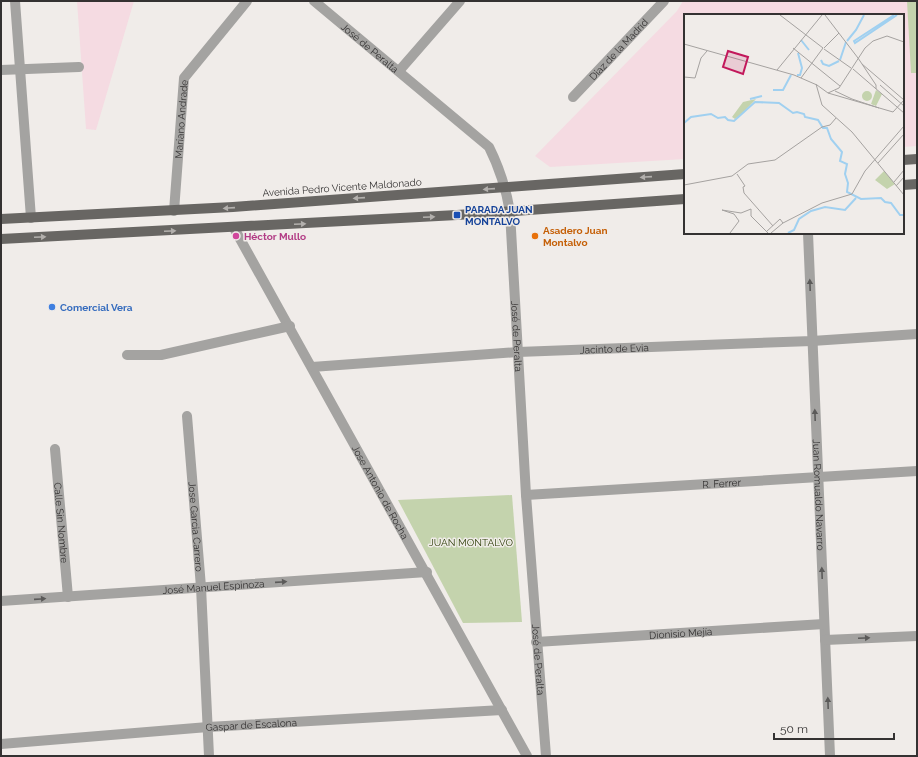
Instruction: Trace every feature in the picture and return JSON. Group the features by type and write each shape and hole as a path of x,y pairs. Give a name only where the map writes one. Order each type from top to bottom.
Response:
{"main road":[{"path":"904,160 917,159"},
{"name":"Avenida Pedro Vicente Maldonado","path":"1,219 174,211 684,174"},
{"path":"904,184 917,184"},
{"path":"1,239 234,228 510,212 684,199"}],"street":[{"path":"15,1 31,218"},
{"name":"Mariano Andrade","path":"174,211 184,78 247,1"},
{"name":"José de Peralta","path":"314,1 489,147 499,167 506,188 510,212 526,495 536,642 546,756"},
{"path":"399,71 460,1"},
{"name":"Diaz de la Madrid","path":"573,97 664,1"},
{"path":"1,70 79,67"},
{"name":"Jose Antonio de Rocha","path":"234,228 427,572 527,756"},
{"name":"Juan Romualdo Navarro","path":"808,234 830,756"},
{"path":"127,355 161,355 290,326"},
{"name":"Jacinto de Evia","path":"312,367 518,352 812,341 917,334"},
{"name":"Jose Garcia Carrero","path":"187,416 201,587 209,756"},
{"name":"Calle Sin Nombre","path":"55,449 68,597"},
{"name":"R. Ferrer","path":"526,495 917,471"},
{"name":"José Manuel Espinoza","path":"1,601 427,572"},
{"name":"Dionisio Mejía","path":"536,642 824,624"},
{"path":"825,640 917,636"},
{"name":"Gaspar de Escalona","path":"1,744 208,727 502,710"}],"shaded area":[{"path":"77,1 134,1 96,130 86,129"},
{"path":"683,1 917,1 917,146 904,147 904,14 684,14 684,159 550,167 535,156 677,11"}],"green space":[{"path":"907,1 917,1 917,73 911,73"},
{"name":"JUAN MONTALVO","path":"512,495 522,622 463,623 398,500"}],"place":[{"name":"PARADA JUAN MONTALVO","path":"457,215"},
{"name":"Héctor Mullo","path":"236,236"},
{"name":"Asadero Juan Montalvo","path":"535,236"},
{"name":"Comercial Vera","path":"52,307"}]}
